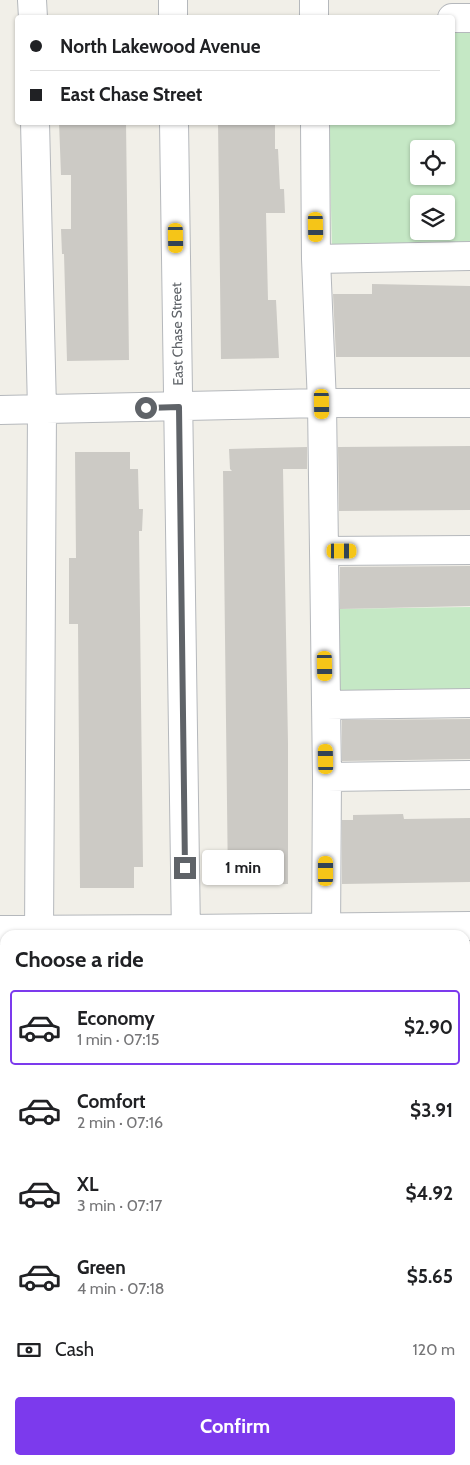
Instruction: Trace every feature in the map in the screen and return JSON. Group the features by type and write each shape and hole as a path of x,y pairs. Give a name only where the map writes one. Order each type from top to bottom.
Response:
{"street":[{"path":"32,0 33,15"},
{"path":"173,0 173,15"},
{"path":"314,0 314,15"},
{"path":"455,18 470,18"},
{"path":"35,125 42,409 39,930"},
{"name":"East Chase Street","path":"174,125 186,930"},
{"path":"315,125 316,259 322,404 327,777 326,930"},
{"path":"316,259 470,256"},
{"path":"0,410 470,402"},
{"path":"324,551 470,550"},
{"path":"326,705 470,703"},
{"path":"327,777 470,775"},
{"path":"355,930 470,926"}],"green space":[{"path":"455,25 470,25 470,249 332,250 329,125 455,125"},
{"path":"470,607 470,696 332,697 332,609"}],"building":[{"path":"59,125 126,125 129,360 67,361 64,254 62,254 61,229 71,229 71,175 61,175"},
{"path":"218,125 275,125 275,149 278,149 280,189 284,189 285,213 266,213 268,300 276,300 279,358 221,359"},
{"path":"372,284 470,286 470,357 336,357 333,294 372,294"},
{"path":"470,446 470,510 339,511 338,447"},
{"path":"307,447 307,469 283,469 288,743 288,884 228,885 223,471 232,471 230,469 229,449"},
{"path":"75,452 130,452 130,469 138,469 139,509 143,509 142,531 139,531 143,867 134,867 134,888 80,888 78,624 69,624 69,558 76,558"},
{"path":"470,566 470,606 340,609 340,567"},
{"path":"470,719 470,759 342,761 342,720"},
{"path":"403,814 404,819 470,818 470,882 342,884 342,820 353,820 353,815"}],"route":[{"path":"146,408 179,407 185,868"}]}
